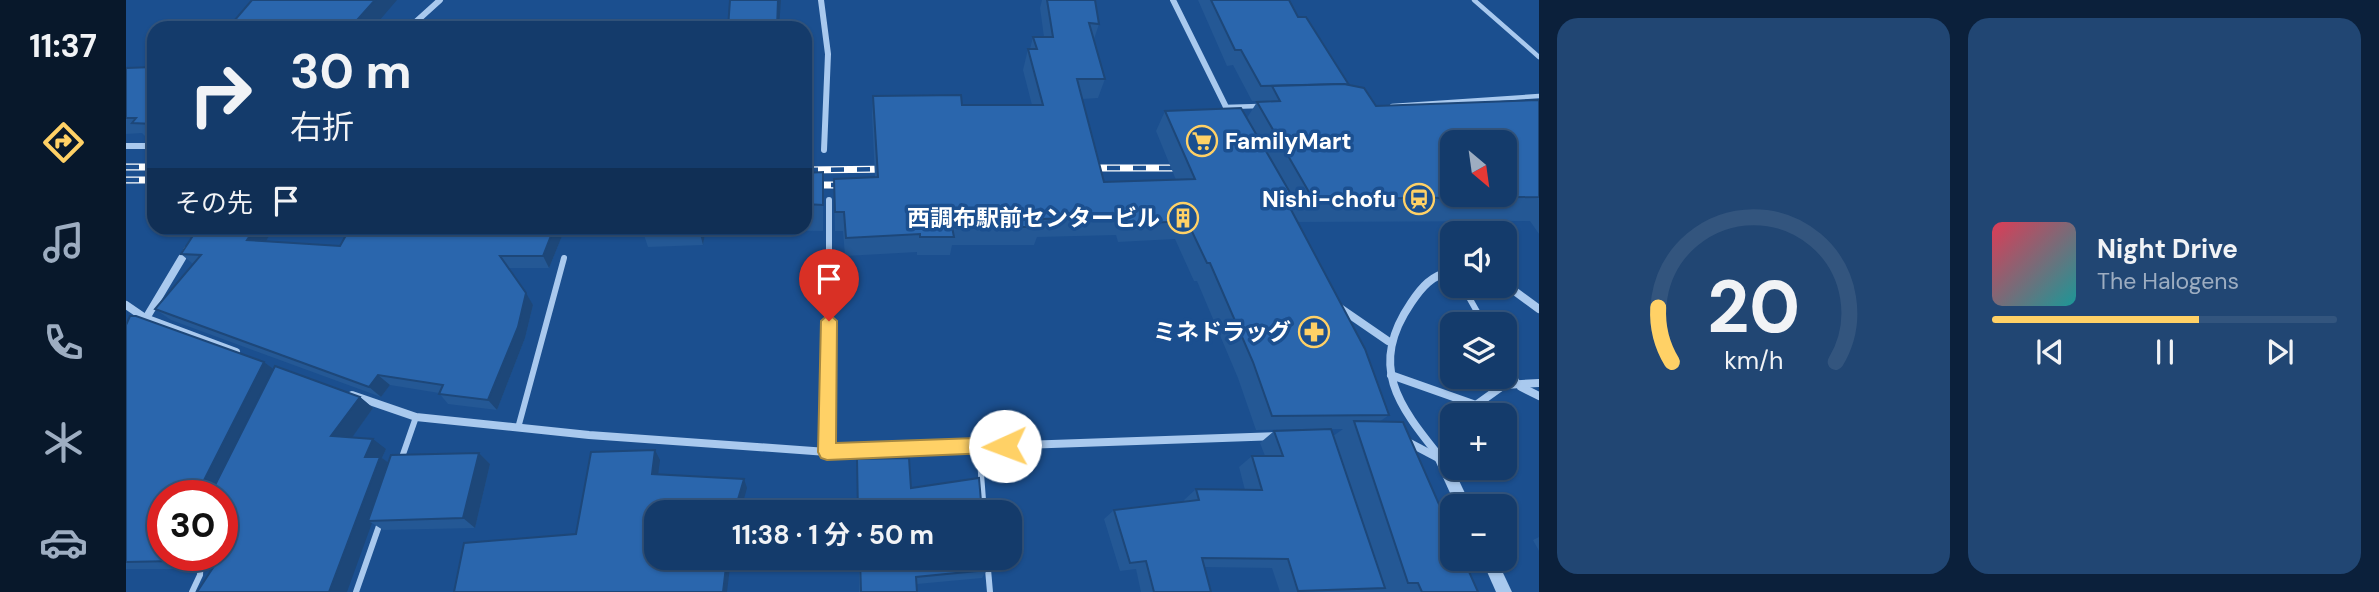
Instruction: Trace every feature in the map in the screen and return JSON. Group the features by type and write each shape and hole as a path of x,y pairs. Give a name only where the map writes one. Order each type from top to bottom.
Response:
{"street":[{"path":"417,21 440,0"},
{"path":"821,0 828,54 824,150"},
{"path":"1173,0 1237,127"},
{"path":"126,146 147,146"},
{"path":"827,452 830,200"},
{"path":"142,330 145,318 193,239"},
{"path":"1440,273 1428,280 1403,312 1388,341 1387,358 1395,394 1406,417 1440,458"},
{"path":"1517,293 1539,309"},
{"path":"1330,298 1346,314 1388,341"},
{"path":"126,305 145,318 248,357"},
{"path":"1391,376 1469,403"},
{"path":"1478,403 1503,385 1539,383"},
{"path":"1520,386 1539,396"},
{"path":"338,390 416,417 518,428 827,452 1292,435"},
{"path":"1397,436 1440,459"},
{"path":"1494,571 1504,592"}],"lane":[{"path":"1474,0 1539,57"},
{"path":"1378,107 1539,96"},
{"path":"1225,107 1263,106"},
{"path":"518,428 564,257"},
{"path":"1517,381 1520,386"},
{"path":"399,467 416,417"},
{"path":"979,447 983,500"},
{"path":"356,592 382,517"},
{"path":"988,570 990,592"},
{"path":"192,592 200,571"}],"building":[{"path":"252,0 375,0 356,21 234,21"},
{"path":"730,0 778,0 777,21 728,21"},
{"path":"1047,0 1095,0 1099,24 1089,23 1105,79 1077,79 1104,182 1195,179 1165,111 1241,108 1296,203 1288,204 1365,349 1389,415 1272,416 1253,362 1210,263 1207,263 1187,221 1128,224 1125,217 1039,219 1041,227 952,227 954,237 920,237 920,234 846,238 844,212 835,212 834,179 878,177 873,96 961,95 962,105 1043,105 1028,49 1037,49 1033,37 1053,37"},
{"path":"1211,0 1289,0 1298,17 1306,17 1349,85 1261,86 1241,50 1235,50"},
{"path":"147,67 147,124 132,123 136,118 126,118 126,68"},
{"path":"1344,84 1364,88 1376,106 1539,100 1539,197 1517,197 1517,130 1440,130 1440,198 1313,199 1257,102 1280,101 1272,86"},
{"path":"823,172 823,205 812,204 812,173"},
{"path":"193,235 250,235 247,240 340,246 346,235 551,235 543,256 500,256 526,293 518,327 488,400 439,394 443,385 378,375 369,387 155,309 201,255 181,254"},
{"path":"130,316 136,316 264,362 204,480 147,480 147,562 126,562 126,325"},
{"path":"275,366 360,397 331,436 373,439 365,457 380,457 329,592 197,592 211,571 238,571 238,480 218,480"},
{"path":"1354,421 1403,422 1440,507 1440,571 1469,571 1478,592 1422,592 1418,583 1408,583"},
{"path":"1331,429 1385,588 1298,591 1288,559 1202,558 1211,592 1154,592 1146,561 1130,563 1114,510 1199,500 1196,489 1262,490 1252,456 1283,456 1274,431"},
{"path":"655,450 652,474 744,479 738,500 644,500 644,570 726,570 723,592 454,592 464,543 576,534 591,452"},
{"path":"479,453 463,518 368,521 391,455"},
{"path":"909,458 911,488 979,478 981,500 858,500 857,459"},
{"path":"860,570 987,570 916,577 917,592 861,592"}],"railway":[{"path":"126,167 147,167"},
{"path":"1081,168 1190,168"},
{"path":"812,170 896,169"},
{"path":"126,180 147,180"},
{"path":"812,185 854,185"}],"place":[{"name":"FamilyMart","path":"1202,141"},
{"name":"Nishi-chofu","path":"1419,199"},
{"name":"西調布駅前センタービル","path":"1183,218"},
{"name":"ミネドラッグ","path":"1314,332"}],"route":[{"path":"829,321 827,452 1005,446"}]}
